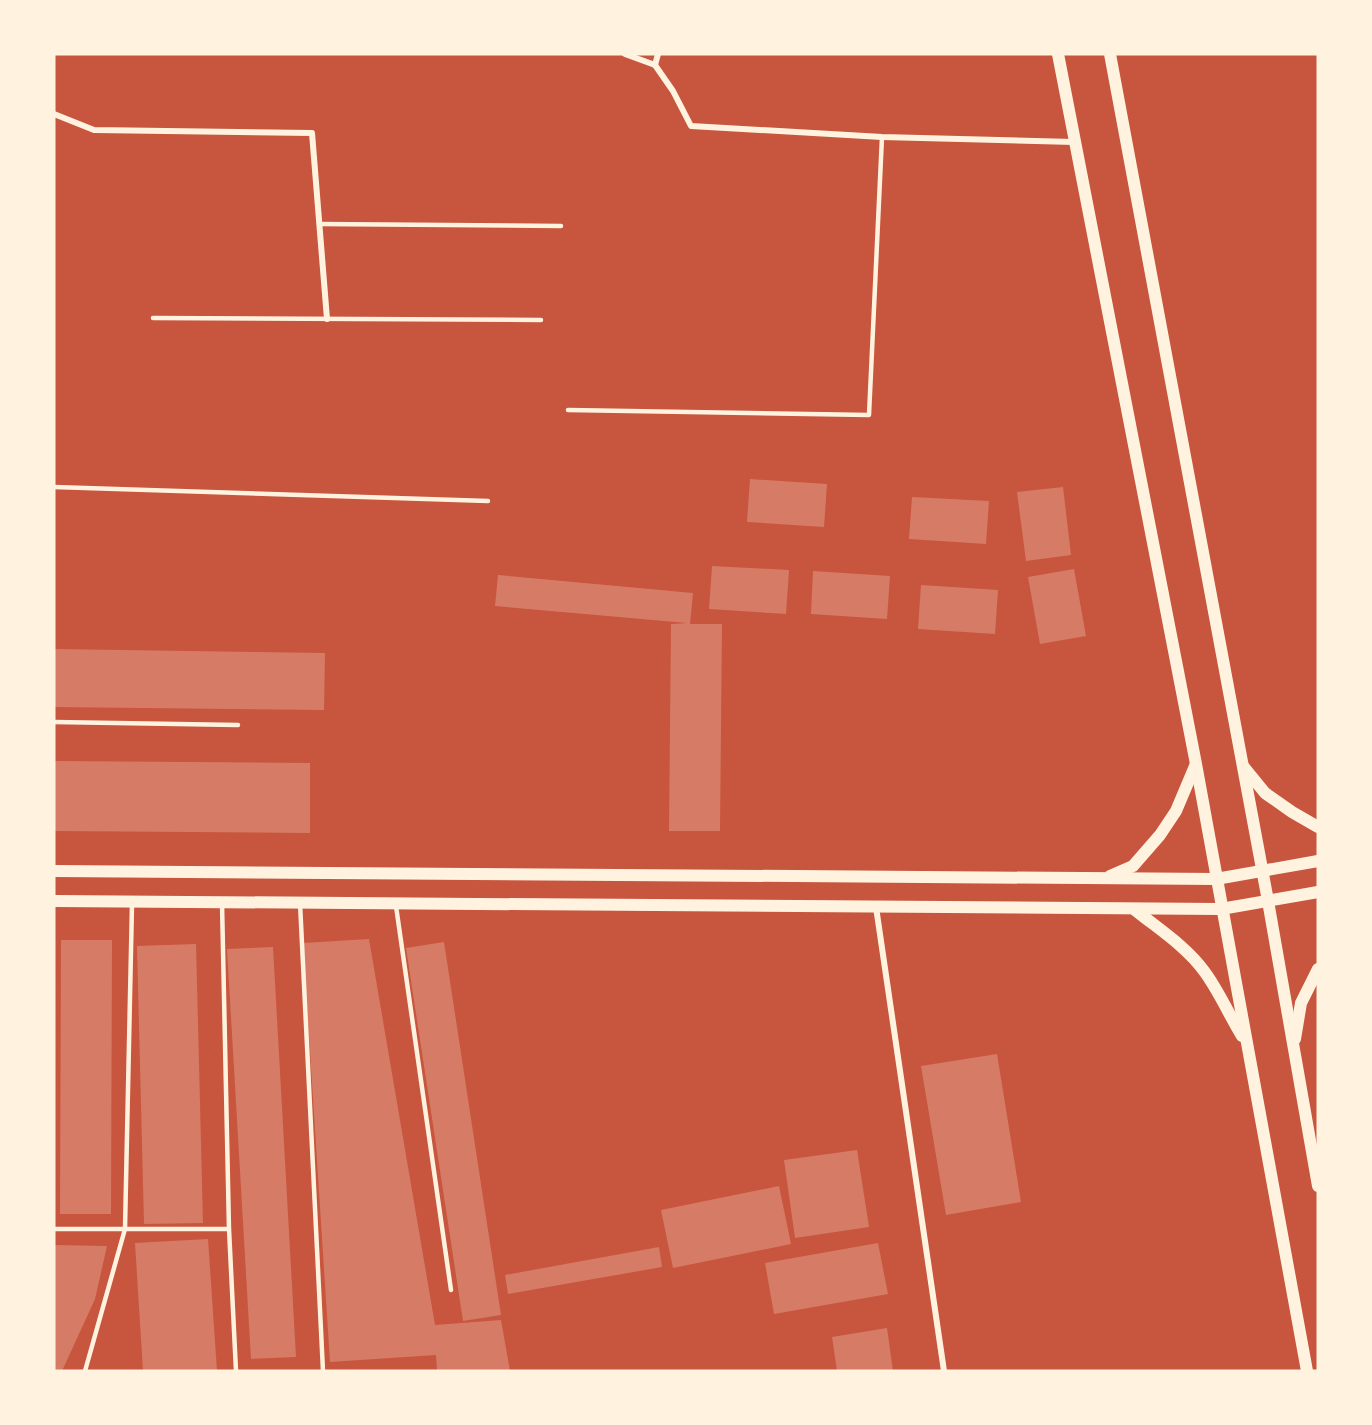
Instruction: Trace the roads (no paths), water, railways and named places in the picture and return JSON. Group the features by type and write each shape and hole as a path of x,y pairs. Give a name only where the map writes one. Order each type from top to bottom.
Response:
{"main road":[{"path":"1058,54 1196,764 1307,1371"},
{"path":"1110,54 1268,901 1318,1186"},
{"path":"1104,879 1133,866 1160,835 1176,811 1196,764"},
{"path":"1242,765 1265,793 1318,827"},
{"path":"54,871 1216,879 1318,861"},
{"path":"54,901 1221,909 1318,892"},
{"path":"1134,909 1184,950 1203,969 1247,1044"},
{"path":"1293,1052 1301,1003 1318,969"}],"street":[{"path":"625,54 656,65 691,126 882,138 1074,142"},
{"path":"656,65 658,54"},
{"path":"54,114 94,130 312,133 327,319"},
{"path":"876,907 944,1371"}],"lane":[{"path":"568,410 868,415 882,138"},
{"path":"319,224 561,226"},
{"path":"153,318 541,320"},
{"path":"54,487 488,501"},
{"path":"54,722 238,725"},
{"path":"85,1371 125,1229 132,902"},
{"path":"222,902 229,1229 236,1371"},
{"path":"300,903 323,1371"},
{"path":"395,903 451,1290"},
{"path":"54,1228 229,1229"}]}
